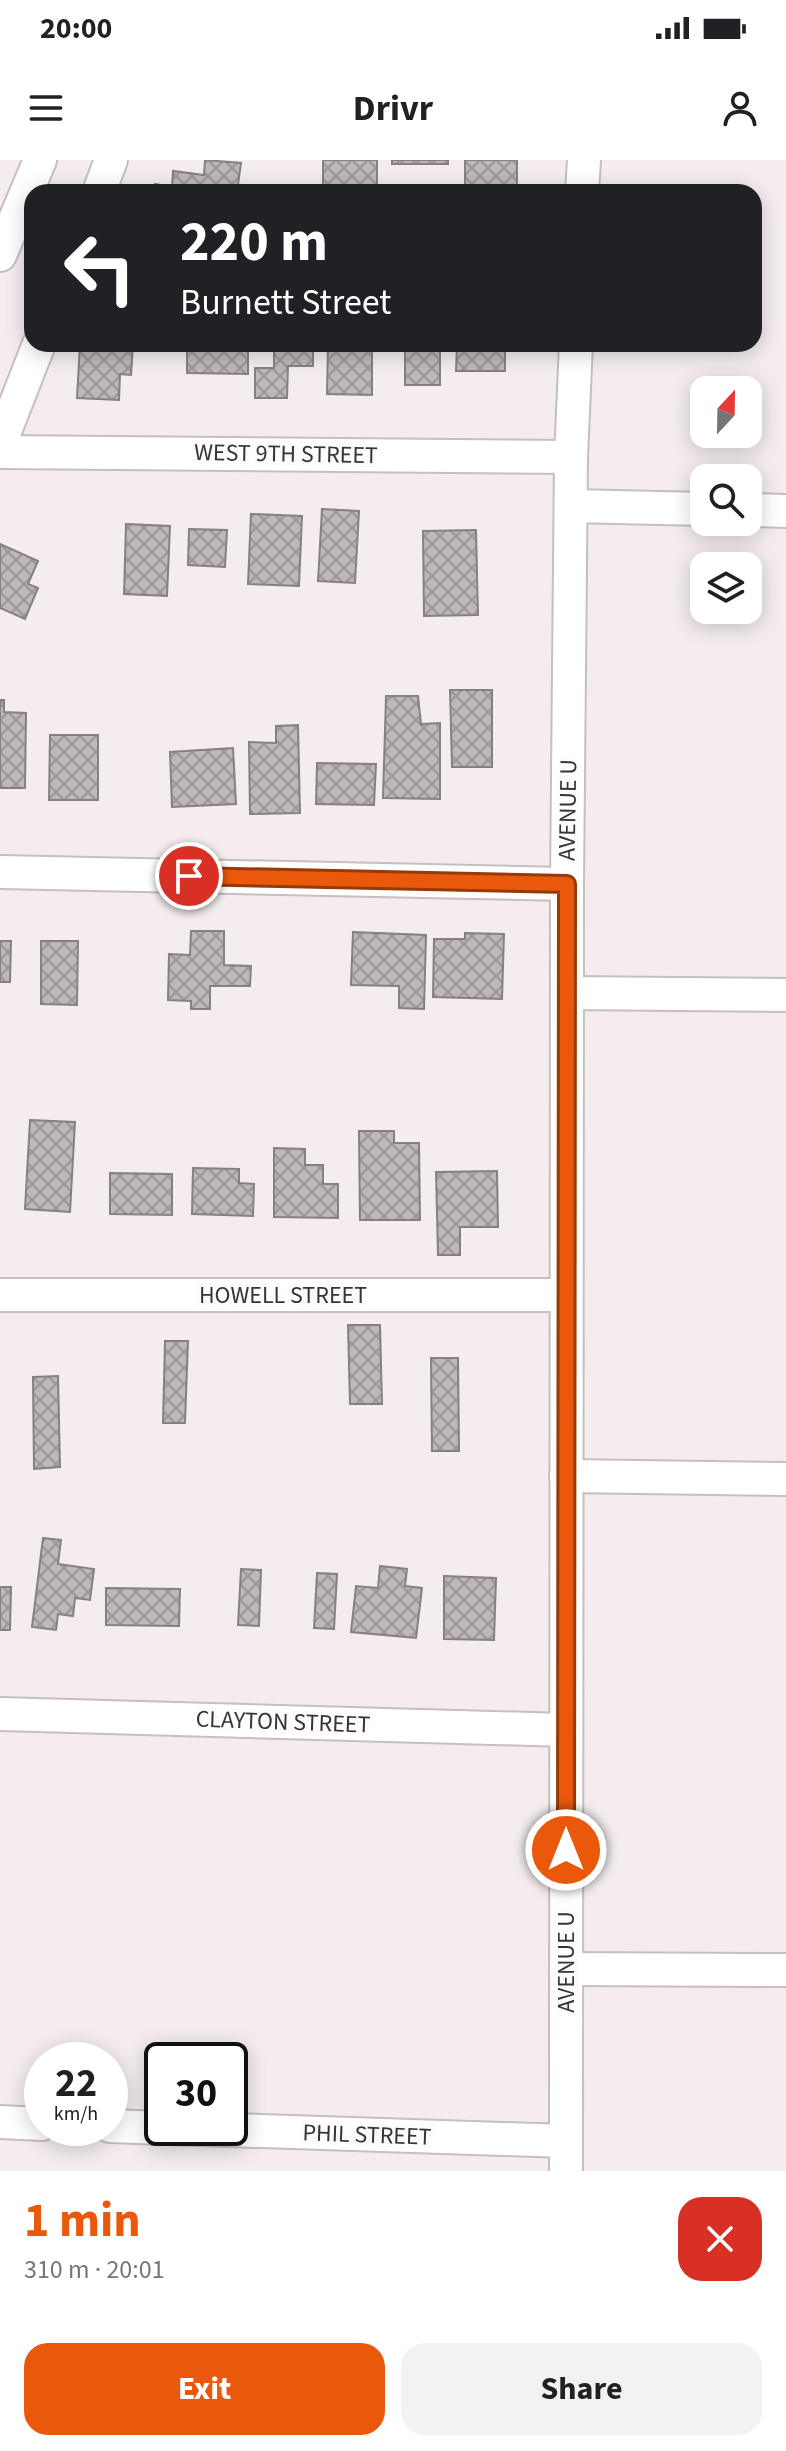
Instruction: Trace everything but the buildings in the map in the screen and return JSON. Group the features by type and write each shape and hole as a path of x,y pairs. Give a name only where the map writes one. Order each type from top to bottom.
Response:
{"street":[{"path":"30,184 40,160"},
{"path":"102,184 111,160"},
{"path":"582,184 584,160"},
{"path":"0,255 24,198"},
{"path":"0,444 36,352"},
{"path":"571,457 576,352"},
{"name":"WEST 9TH STREET","path":"0,452 571,457"},
{"name":"AVENUE U","path":"566,2156 567,884 571,457"},
{"path":"571,506 690,509"},
{"path":"762,510 786,511"},
{"path":"0,872 567,884"},
{"path":"567,993 786,995"},
{"name":"HOWELL STREET","path":"0,1295 566,1295"},
{"path":"566,1476 786,1479"},
{"name":"CLAYTON STREET","path":"0,1714 566,1730"},
{"path":"566,1969 786,1970"},
{"path":"0,2122 24,2123"},
{"name":"PHIL STREET","path":"248,2134 566,2156"}],"route":[{"path":"189,876 567,884 566,1850"}]}
